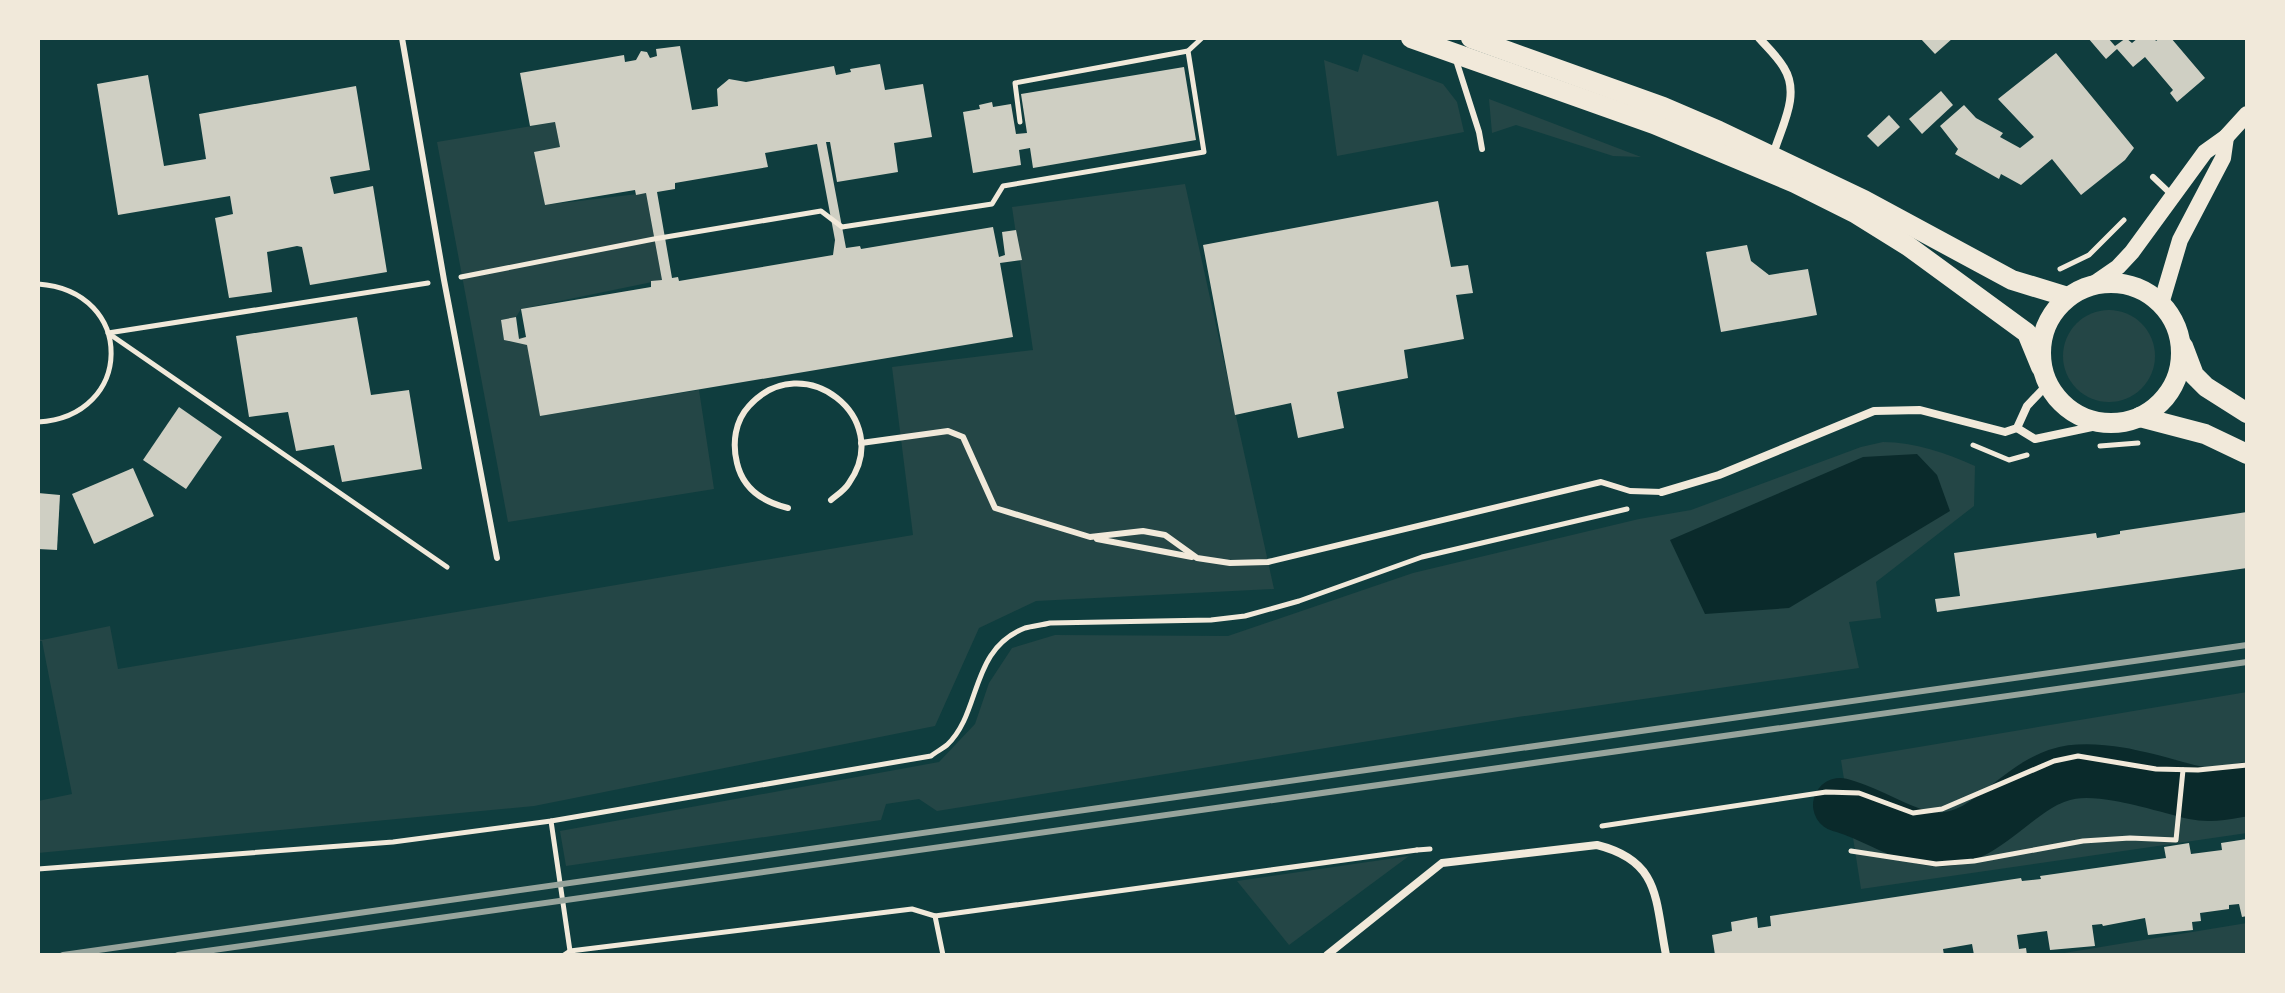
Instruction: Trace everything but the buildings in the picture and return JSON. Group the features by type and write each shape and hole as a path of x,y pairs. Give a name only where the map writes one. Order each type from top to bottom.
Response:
{"main road":[{"path":"1411,38 1654,124 1795,183 1855,213 1908,246 2027,333 2044,376 2075,414 2091,421 2111,423 2140,417 2160,404 2174,385 2181,362 2180,338"},
{"path":"1471,38 1663,107 1773,155 1864,200 2012,280 2068,297"},
{"path":"2044,376 2041,341 2051,316 2068,297 2118,267 2205,152 2226,137 2247,114"},
{"path":"2161,304 2180,240 2223,158 2226,137"},
{"path":"2089,287 2108,283 2127,285 2145,292 2161,304 2173,320 2194,375 2206,387 2247,413"},
{"path":"2140,417 2205,434 2247,454"}],"street":[{"path":"1759,38 1784,66 1790,80 1789,108 1773,155"},
{"path":"1662,492 1719,475 1874,411 1920,410 2005,432 2017,428 2044,376"},
{"path":"2017,428 2035,439 2111,423"},
{"path":"1327,955 1442,863 1597,845 1620,851 1642,866 1653,889 1666,955"}],"lane":[{"path":"402,38 497,558"},
{"path":"1454,53 1482,149"},
{"path":"2156,180 2173,196"},
{"path":"788,508 769,503 751,490 739,472 734,451 736,429 744,411 758,396 775,386 795,382 833,393 848,407 858,424 861,443 858,465 848,485 831,500"},
{"path":"861,443 948,431 963,437 995,508 1090,537 1230,563 1268,562 1601,482 1630,491 1662,492"},
{"path":"1090,537 1143,531 1165,535 1197,558"}],"path":[{"path":"1020,122 1015,83 1188,51 1202,38"},
{"path":"108,333 444,280 654,239 821,211 842,227 992,204 1003,186 1204,152 1188,51"},
{"path":"2047,270 2072,265 2089,255 2156,180"},
{"path":"38,284 59,286 80,296 98,312 108,333 111,355 107,376 97,395 81,410 61,419 38,422"},
{"path":"108,333 447,567"},
{"path":"1962,440 2009,460 2038,452"},
{"path":"2090,445 2111,447 2141,443"},
{"path":"38,869 393,842 551,821 931,756 948,744 960,726 981,671 1000,643 1025,629 1050,623 1211,620 1245,616 1299,601 1422,557 1628,508"},
{"path":"1590,827 1826,792 1859,793 1913,813 1942,809 2054,761 2078,756 2156,769 2247,765"},
{"path":"1851,851 1936,864 1974,861 2083,841 2130,838 2176,840 2183,770"},
{"path":"551,821 568,954 912,909 935,916 1433,848"},
{"path":"1417,850 1442,863"},
{"path":"935,916 943,955"}],"shaded area":[{"path":"1363,54 1443,84 1457,102 1464,132 1337,156 1324,60 1358,72"},
{"path":"1489,99 1641,157 1613,156 1516,125 1492,133"},
{"path":"555,122 560,147 535,152 545,205 646,193 662,280 521,309 516,317 501,320 504,339 526,337 540,416 699,390 714,489 508,522 437,142"},
{"path":"1185,184 1274,589 1036,601 979,628 935,726 534,806 38,853 38,801 72,794 42,641 38,639 110,626 118,669 913,535 892,367 1033,350 1012,207"},
{"path":"2109,310 2126,314 2141,324 2151,339 2155,356 2151,373 2141,388 2126,398 2109,402 2092,398 2077,388 2067,373 2063,356 2067,339 2077,324 2092,314"},
{"path":"1883,442 1930,449 1975,466 1974,506 1876,582 1881,618 1849,622 1859,668 1518,717 937,811 919,799 886,804 881,820 566,866 560,831 939,762 975,724 989,683 1012,648 1055,635 1228,636 1413,573 1639,519 1691,510 1861,447"},
{"path":"1917,454 1937,475 1950,511 1789,608 1705,614 1670,540 1863,457"},
{"path":"2247,692 2247,833 1861,889 1841,760"},
{"path":"1409,856 1289,945 1237,881"},
{"path":"2247,923 2247,955 2052,955"}],"waterway":[{"path":"1840,805 1897,829 1932,839 1969,833 2035,787 2052,777 2072,772 2120,774 2200,794 2247,789"}],"railway":[{"path":"63,955 2247,645"},
{"path":"178,955 2247,662"}]}
